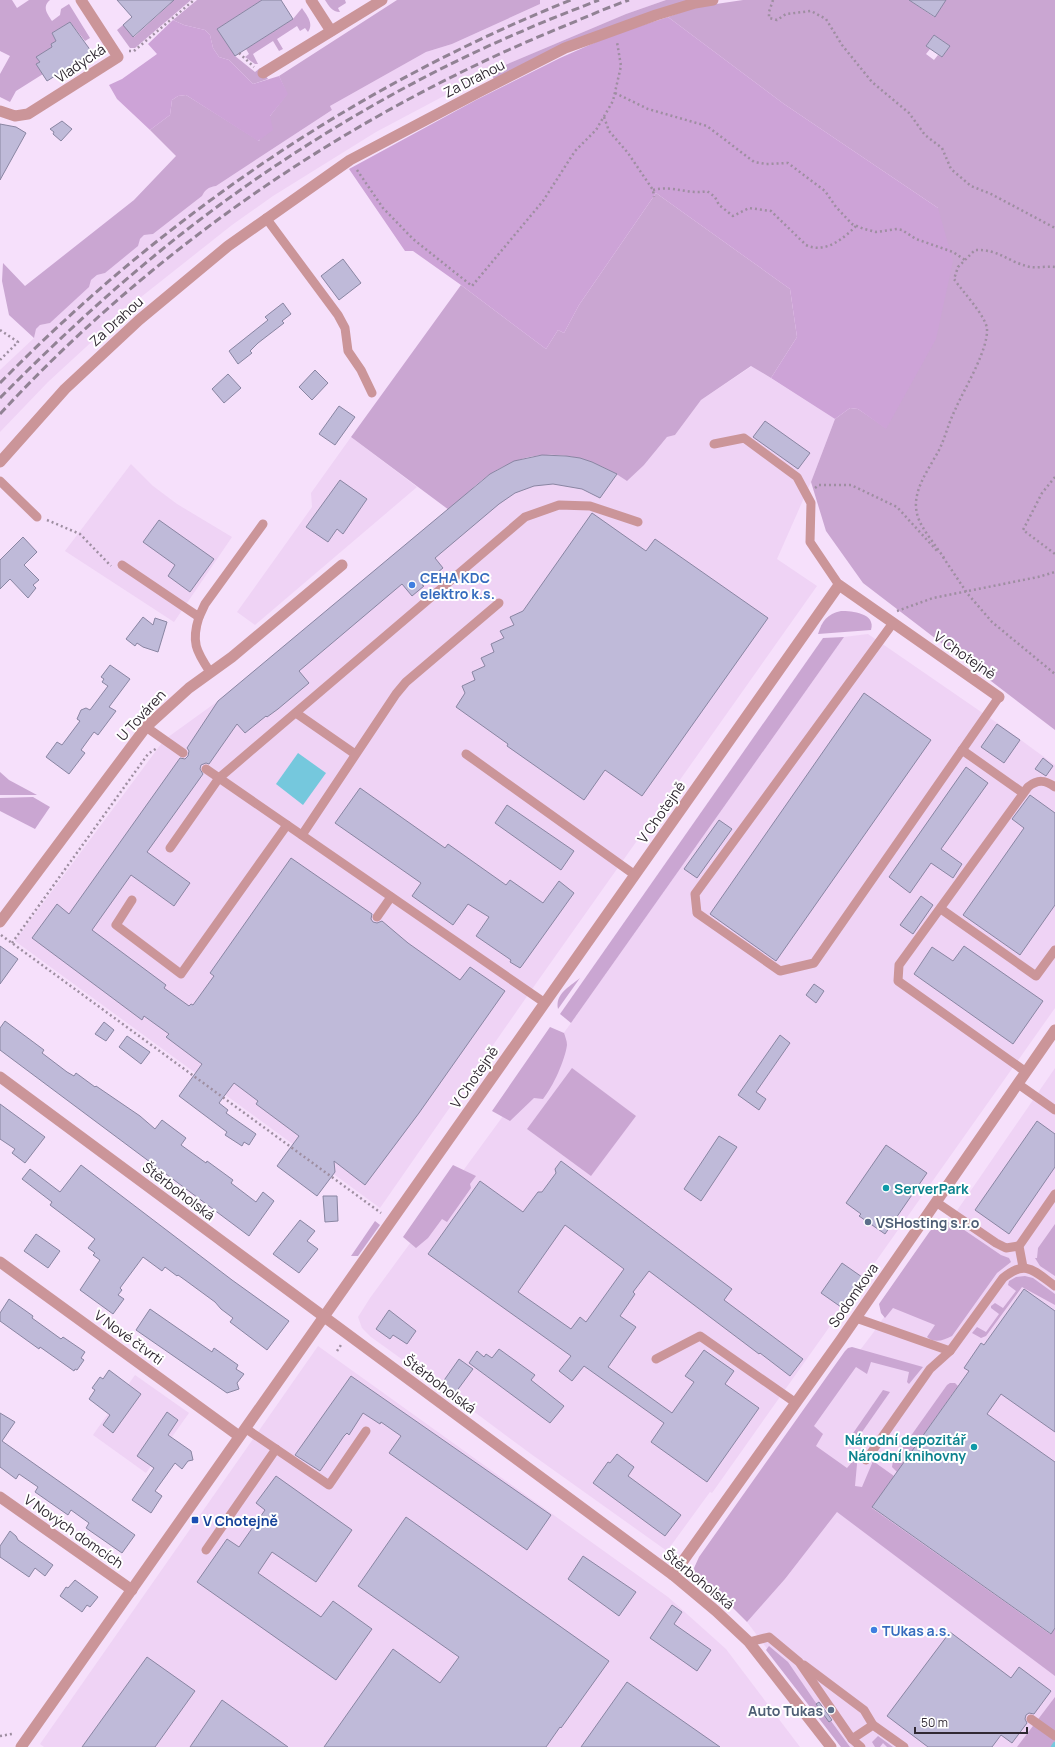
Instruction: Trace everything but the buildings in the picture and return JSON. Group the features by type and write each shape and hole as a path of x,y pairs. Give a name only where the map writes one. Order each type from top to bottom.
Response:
{"street":[{"name":"Vladycká","path":"0,111 14,116 28,114 118,57 81,0"},
{"path":"311,0 331,31"},
{"path":"260,71 382,0"},
{"name":"Za Drahou","path":"0,462 54,401 110,346 196,271 266,218 350,160 558,52 614,30 695,3 713,0"},
{"name":"U Továren","path":"0,922 146,727 175,700 210,672 232,657 342,565"},
{"name":"V Chotejně","path":"19,1742 132,1590 839,585 999,697"},
{"name":"Sodomkova","path":"673,1575 856,1318 1055,1030"},
{"name":"Štěrboholská","path":"0,1077 673,1575 716,1611 749,1642 831,1747"},
{"name":"V Nové čtvrti","path":"0,1262 242,1432"},
{"name":"V Nových domcích","path":"0,1497 132,1590"}],"lane":[{"path":"266,218 338,315 345,328 348,351 361,370 372,393"},
{"path":"714,444 744,438 797,477 811,503 810,542 839,585"},
{"path":"0,481 37,517"},
{"path":"170,848 219,778 525,517 559,505 590,506 638,522"},
{"path":"210,672 196,649 194,639 199,617 206,604 263,524"},
{"path":"122,565 199,617"},
{"path":"302,835 354,754 406,682 499,603"},
{"path":"893,623 694,894 697,914 780,971 814,963 999,697"},
{"path":"296,713 354,754"},
{"path":"146,727 183,753"},
{"path":"962,750 1023,793"},
{"path":"466,754 635,874"},
{"path":"206,769 545,1002"},
{"path":"1026,1072 898,981 899,965 1028,787 1039,780 1045,781 1055,787"},
{"path":"132,900 116,925 182,974 287,825"},
{"path":"377,917 391,896"},
{"path":"941,909 1036,976 1055,950"},
{"path":"1018,1084 1055,1110"},
{"path":"1023,1267 1019,1246 1055,1194"},
{"path":"936,1202 996,1244 1006,1248 1019,1246"},
{"path":"866,1460 930,1369 950,1351 1003,1278 1012,1270 1023,1267 1034,1271 1055,1286"},
{"path":"856,1318 950,1351"},
{"path":"656,1359 700,1336 796,1403"},
{"path":"242,1432 276,1449 329,1484 366,1431"},
{"path":"206,1550 276,1449"},
{"path":"749,1642 769,1637 799,1662 864,1710 873,1725 904,1747"},
{"path":"799,1662 852,1739 861,1747"},
{"path":"1031,1719 1055,1736"},
{"path":"852,1739 873,1725"}],"path":[{"path":"128,51 134,51 194,0"},
{"path":"773,0 769,12 769,18 777,20 786,14 811,11 826,19 842,45 872,82 909,113 925,135 942,148 950,169 971,186 991,194 1055,228"},
{"path":"350,160 383,208 413,240 472,286 543,201 575,151 596,130 613,101 621,66 614,30"},
{"path":"239,53 260,71"},
{"path":"614,93 648,109 707,126 754,162 766,164 788,163 825,191 836,207 852,224 864,230 876,232 897,229 902,230 916,239 954,252 965,260"},
{"path":"604,117 609,131 628,153 654,190 654,197"},
{"path":"654,190 665,187 697,193 707,191 715,197 719,205 733,216 749,208 771,212 806,245 813,248 822,248 845,237 856,226"},
{"path":"1055,267 1030,267 996,252 982,250 975,250 958,267 954,279 984,318 987,329 983,347 972,376 963,391 938,451 922,481 915,501 918,517 967,593 992,622 1055,674"},
{"path":"0,330 18,342 0,360"},
{"path":"1055,477 1042,493 1023,530 1055,554"},
{"path":"807,496 819,484 851,485 897,507 944,558"},
{"path":"884,616 932,598 967,593 1055,572"},
{"path":"12,943 148,754 155,748 163,749"},
{"path":"0,934 391,1221"},
{"path":"0,1736 12,1734 19,1742"}],"shaded area":[{"path":"0,0 12,0 17,8 29,0 50,0 46,5 46,8 52,21 60,15 61,9 69,4 90,38 85,41 70,22 52,33 56,41 51,44 52,47 37,57 40,62 36,64 43,74 16,91 10,102 0,97 0,74 10,56 0,51"},
{"path":"167,0 191,0 135,48 130,48 117,30 123,25 134,37 170,4"},
{"path":"197,0 262,0 217,29 235,56 255,72 260,68 268,79 253,84 229,60 219,57 213,48 210,35 205,30 184,25 173,20"},
{"path":"325,0 345,0 346,3 338,8 340,12 337,12 331,8"},
{"path":"397,0 540,0 540,4 452,44 426,52 330,106 332,110 216,186 207,189 202,196 153,234 144,235 140,239 138,246 105,273 97,275 91,280 89,287 50,323 40,325 36,329 34,338 9,315 2,281 3,263 25,286 134,200 176,156 150,130 170,115 172,100 178,96 186,95 259,141 270,116 287,94 279,76"},
{"path":"539,0 666,0 626,14 491,71 376,132 273,196 232,225 136,301 48,382 0,432 0,370 34,338 36,329 40,325 50,323 88,287 91,280 97,275 105,273 144,235 153,234 202,196 205,190 216,186 332,110 330,106 426,52 452,44 540,4"},
{"path":"666,0 690,0 494,80 491,71 626,14"},
{"path":"743,0 909,0 934,17 946,0 1055,0 1055,730 863,583 826,531 811,482 835,419 850,408 858,409 886,428 938,208 784,104 668,17 696,7","holes":["934,35 950,46 942,57 938,55 934,60 926,54 930,49 926,46"]},
{"path":"302,8 310,23 310,29 308,32 305,28 300,31 297,26 277,39 283,49 279,51 273,41 253,54 258,64 255,64 245,57 249,54 246,49 293,19"},
{"path":"668,17 784,104 938,208 953,261 936,339 886,429 858,409 850,408 835,419 771,378 797,337 790,289 656,193 579,305 564,333 558,330 546,349 413,251 405,251 349,169 476,100 560,58 612,35"},
{"path":"173,20 184,25 205,30 210,35 213,48 219,57 229,60 253,84 279,76 288,94 270,116 273,130 258,141 186,95 178,96 172,100 170,115 150,130 117,99 109,85 122,79 157,54 148,44"},
{"path":"656,193 790,289 797,337 771,378 751,366 701,400 675,435 667,437 644,465 627,481 595,463 561,455 543,455 526,458 509,464 492,473 475,485 449,510 351,437 461,285 546,349 558,330 564,333 579,305"},
{"path":"752,366 835,419 811,482 777,559 817,586 530,992 380,1208 15,941 164,740 218,701 490,474 514,461 542,455 580,458 617,474 644,465 667,437 675,435 701,400"},
{"path":"351,437 417,487 255,625 237,612 312,507 311,493"},
{"path":"131,464 153,486 177,504 232,537 174,622 65,551"},
{"path":"841,611 862,614 867,617 872,624 871,630 818,634 821,625 829,616"},
{"path":"868,634 1003,727 1055,765 1055,1008 712,1493 710,1492 667,1551 371,1337 362,1328 358,1317 370,1298 571,1023 844,637"},
{"path":"844,637 571,1023 560,1014 823,638"},
{"path":"0,772 9,780 37,795 0,795"},
{"path":"33,797 50,807 35,829 0,811 0,798"},
{"path":"580,978 558,1009 561,995 567,988"},
{"path":"550,1027 564,1033 567,1042 564,1058 558,1073 551,1088 543,1099 534,1098 510,1121 492,1111"},
{"path":"572,1068 636,1116 591,1176 527,1129"},
{"path":"1055,1068 1055,1747 841,1747 747,1622 785,1579 837,1512 776,1461 873,1333"},
{"path":"453,1165 476,1176 470,1184 471,1188 447,1222 442,1219 428,1238 416,1248 403,1237"},
{"path":"375,1221 380,1225 358,1256 351,1256"},
{"path":"951,1221 1001,1255 1009,1258 1011,1262 997,1273 952,1336 936,1341 927,1337 935,1325 893,1308 885,1318 881,1313 879,1304 930,1231 936,1226"},
{"path":"1055,1224 1055,1276 1040,1266 1035,1258 1037,1258 1038,1248"},
{"path":"1025,1276 1033,1278 1055,1294 1055,1305 1022,1287 986,1336 981,1338 972,1333 977,1327 986,1332 999,1314 991,1308 991,1306 995,1303 1003,1308 1016,1291 1008,1285 1009,1281 1016,1277"},
{"path":"318,1346 668,1597 726,1649 800,1747 44,1747 40,1744"},
{"path":"852,1347 923,1367 909,1384 907,1382 909,1372 871,1362 867,1374 856,1367 814,1426 823,1434 816,1446 847,1468 853,1461 856,1462 855,1486 862,1487 873,1461 894,1476 872,1508 1050,1634 1055,1628 1055,1676 837,1512 785,1579 747,1622 730,1605 695,1575 694,1568 699,1557 845,1351"},
{"path":"135,1375 189,1413 146,1473 93,1435"},
{"path":"950,1383 955,1383 958,1386 897,1472 892,1467 893,1461 947,1385"},
{"path":"883,1390 890,1392 855,1442 849,1439"},
{"path":"769,1646 788,1662 829,1722 831,1721 850,1747 841,1747 766,1650"},
{"path":"1055,1697 1055,1747 1017,1747"},
{"path":"878,1736 893,1747 887,1747 883,1743 880,1747 875,1747 872,1742"}],"water":[{"path":"298,753 326,773 303,805 276,784"}],"railway":[{"path":"0,383 62,322 128,265 195,212 266,162 338,115 414,73 491,34 571,0"},
{"path":"0,398 108,295 195,223 332,129 408,86 486,47 552,18 599,0"},
{"path":"0,414 60,353 124,295 190,240 260,190 332,143 407,100 484,61 629,0"}],"place":[{"name":"CEHA KDC elektro k.s.","path":"412,585"},
{"name":"ServerPark","path":"886,1188"},
{"name":"VSHosting s.r.o","path":"868,1222"},
{"name":"Národní depozitář Národní knihovny","path":"974,1447"},
{"name":"V Chotejně","path":"195,1520"},
{"name":"TUkas a.s.","path":"874,1630"},
{"name":"Auto Tukas","path":"831,1710"}]}
